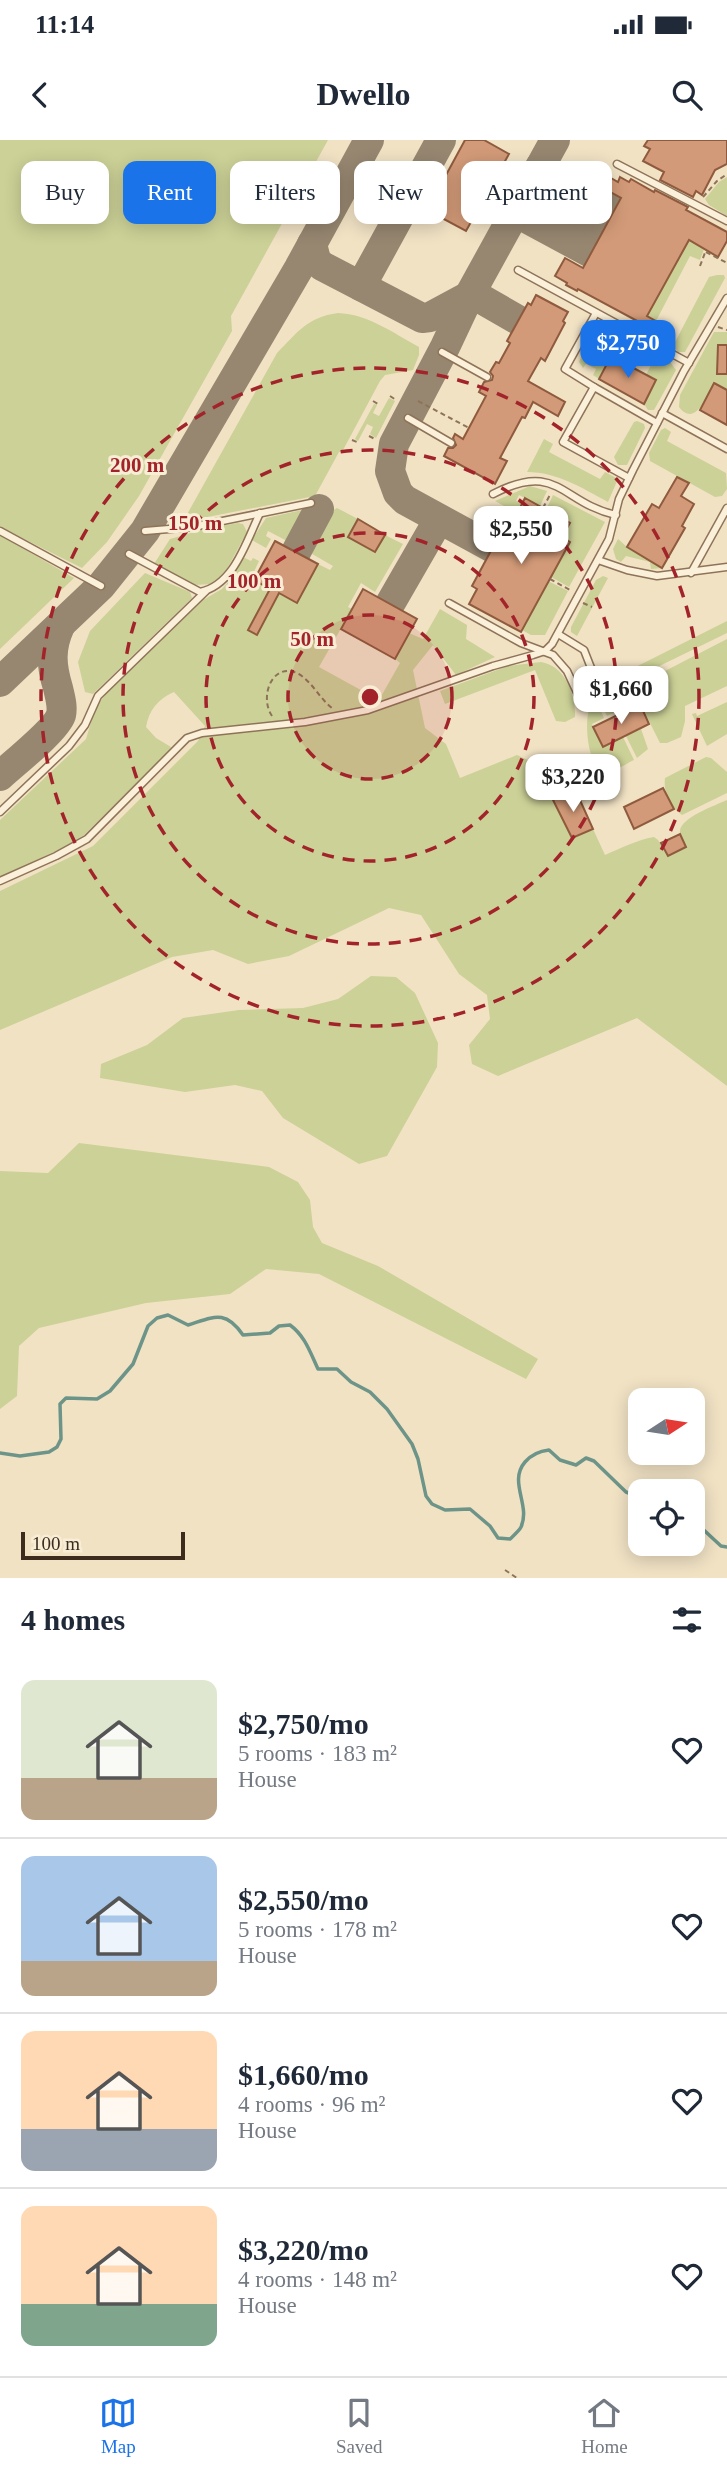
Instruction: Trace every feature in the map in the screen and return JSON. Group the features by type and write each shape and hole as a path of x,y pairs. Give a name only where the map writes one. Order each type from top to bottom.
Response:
{"lane":[{"path":"617,164 727,221"},
{"path":"517,270 689,363"},
{"path":"0,881 87,839 187,738 210,732 351,714 545,651 557,636 609,539 619,499 662,413 726,301"},
{"path":"596,313 565,369 657,423"},
{"path":"442,352 487,377"},
{"path":"594,387 563,442 629,478"},
{"path":"662,413 727,449"},
{"path":"408,418 451,443"},
{"path":"493,494 526,480 539,481 616,515"},
{"path":"145,531 193,527 311,503"},
{"path":"691,573 727,508"},
{"path":"129,554 186,586 200,592 212,590 223,582 231,571 260,513"},
{"path":"0,531 101,586"},
{"path":"598,560 657,576 727,567"},
{"path":"0,812 69,746 85,725 98,696 206,591"},
{"path":"449,603 560,661 580,701"},
{"path":"557,636 584,650 593,673"}],"path":[{"path":"691,202 706,195 717,181 727,174"},
{"path":"700,266 706,251 727,263"},
{"path":"390,396 396,400"},
{"path":"373,401 378,404"},
{"path":"418,401 469,428"},
{"path":"369,436 375,439"},
{"path":"352,440 357,442"},
{"path":"543,508 554,486"},
{"path":"550,579 580,594"},
{"path":"285,724 270,714 265,699 267,688 275,677 284,672 292,671 302,676 331,707 351,714"},
{"path":"505,1570 517,1578"}],"green space":[{"path":"0,140 328,140 316,161 230,161 230,224 282,224 231,316 232,331 139,496 107,542 82,568 0,527"},
{"path":"727,177 727,216 709,205 705,199 719,182"},
{"path":"689,240 704,249 700,260 690,256 656,321 647,316"},
{"path":"724,275 725,278 685,352 678,352 673,346 709,277"},
{"path":"338,313 370,321 419,347 413,370 385,375 380,381 315,496 192,520 185,518 277,353 310,322"},
{"path":"597,327 607,333 604,338 616,345 619,340 626,343 627,347 622,357 613,353 599,379 593,375 596,369 586,364 583,368 579,362 582,355 587,357 598,337 594,333"},
{"path":"714,332 727,332 727,390 714,383 700,408 690,414 685,413 679,407 680,395"},
{"path":"655,357 668,359 676,370 654,410 648,410 644,404 656,380 646,375"},
{"path":"389,398 395,401 376,438 370,434 373,427 367,424 358,441 355,439 374,404 377,405 373,413 379,416"},
{"path":"637,421 644,424 645,428 627,465 618,465 614,457"},
{"path":"665,428 671,432 667,441 726,473 727,489 722,496 715,497 650,461 649,453 661,430"},
{"path":"544,439 553,444 549,452 600,479 605,472 618,479 608,502 559,478 527,472"},
{"path":"530,486 547,491 540,506 519,495 516,501 522,504 517,513 495,501"},
{"path":"553,495 605,522 569,587 551,577 570,542 562,537 570,523 546,510"},
{"path":"337,508 358,519 348,537 374,552 385,535 403,544 375,592 361,583 348,607 352,609 319,667 379,700 400,663 395,659 409,633 423,639 440,609 467,625 466,639 495,657 456,675 433,645 413,670 425,728 446,744 460,778 517,755 528,760 542,787 565,777 570,778 575,789 554,800 572,838 593,829 605,855 654,837 668,855 686,847 680,831 686,821 727,800 727,1086 637,1018 498,1076 472,1064 469,1045 490,1019 487,995 459,974 421,915 389,908 289,956 248,964 213,950 172,957 0,1030 0,891 93,846 198,741 205,726 174,692 163,698 149,715 146,727 156,738 171,747 168,753 84,835 0,878 0,820 86,739 95,709 110,688 203,600 222,589 243,557 259,561 251,578 270,589 248,630 257,635 279,593 297,602 318,564 330,570 333,566 307,551 327,514"},
{"path":"306,511 289,542 268,531 266,536 271,539 266,548 252,540 266,518"},
{"path":"243,524 247,532 227,569 213,584 194,585 154,564 170,539"},
{"path":"0,535 74,578 0,649"},
{"path":"618,539 663,568 651,569 650,562 626,556 621,562 616,559 613,549"},
{"path":"145,573 190,592 192,598 93,694 85,692 78,662 90,631"},
{"path":"603,576 608,578 577,636 571,632 571,627 596,580"},
{"path":"548,581 568,591 545,635 531,635 522,630"},
{"path":"727,621 727,633 600,695 596,687"},
{"path":"727,639 727,686 685,706 681,737 660,743 635,693 636,686"},
{"path":"541,662 557,669 563,675 571,691 575,717 565,722 556,721 535,670 445,704 440,691 508,666"},
{"path":"619,693 626,697 630,705 607,716 600,701"},
{"path":"727,702 727,734 707,746 692,714 696,713 697,716"},
{"path":"597,703 604,718 592,724 602,746 623,737 634,760 610,771 597,766 590,751 588,713 590,707"},
{"path":"641,729 648,749 637,758 626,736"},
{"path":"706,757 727,772 727,793 682,815 668,799 665,778"},
{"path":"371,976 396,977 415,993 438,1043 437,1067 387,1156 359,1164 283,1118 262,1091 235,1085 185,1092 100,1078 101,1064 147,1045 183,1018 239,1010 303,1008 338,999"},
{"path":"79,1143 269,1167 298,1182 310,1200 313,1227 322,1243 378,1266 538,1359 526,1379 319,1274 266,1269 230,1294 146,1303 39,1328 19,1346 17,1396 0,1409 0,1171 48,1173"}],"building":[{"path":"465,140 484,140 509,154 505,161 461,161 461,224 470,224 466,231 447,221 447,173"},
{"path":"648,140 727,140 727,164 715,170 702,195 696,191 693,197 660,180 664,172 643,161 650,149 644,146"},
{"path":"620,177 629,182 631,179 654,192 655,190 727,232 727,241 718,257 689,240 647,316 656,321 648,334 638,329 641,323 566,285 567,283 555,276 565,258 583,268 607,224 612,224 612,215 621,198 612,193 612,179 618,182"},
{"path":"536,295 568,312 545,361 541,358 528,381 565,402 558,416 533,402 500,458 507,461 495,484 444,456 448,448 456,445 453,438 455,434 463,439 486,396 479,392 484,382 492,380 490,372 496,362 499,363 510,343 507,341 528,303 531,305"},
{"path":"718,345 727,345 727,374 717,374"},
{"path":"611,356 656,380 644,404 599,379"},
{"path":"714,383 727,390 727,425 700,410"},
{"path":"677,477 689,483 681,496 694,504 682,526 685,528 662,568 627,547 652,504 659,508"},
{"path":"525,498 570,523 562,537 570,542 521,632 469,604 477,589 472,586 500,534 505,537"},
{"path":"358,519 385,535 375,552 348,537"},
{"path":"275,541 318,564 297,603 279,593 257,635 248,630 270,589 254,580"},
{"path":"363,589 417,619 395,659 341,629"},
{"path":"640,704 649,724 603,747 593,727"},
{"path":"663,788 674,809 634,829 624,807"},
{"path":"575,789 593,829 572,838 553,800"},
{"path":"680,834 686,847 668,856 661,843"}],"waterway":[{"path":"0,1453 20,1456 49,1452 57,1447 61,1439 60,1404 66,1398 97,1399 110,1391 133,1364 148,1326 157,1318 168,1315 188,1325 219,1317 230,1321 243,1335 270,1333 279,1326 290,1325 303,1339 318,1369 337,1369 351,1382 370,1392 387,1409 412,1444 426,1496 432,1504 445,1510 470,1509 490,1526 498,1538 510,1539 521,1527 523,1510 519,1486 520,1470 530,1457 542,1451 549,1450 560,1460 576,1465 586,1458 594,1461 628,1493"},
{"path":"705,1531 721,1546 727,1547"}],"taxiway":[{"path":"0,682 101,586 145,531 299,268 369,140"},
{"path":"361,286 441,140"},
{"path":"312,244 316,260 322,266 422,318 430,317 469,296 555,140"},
{"path":"537,224 591,253"},
{"path":"590,224 603,231"},
{"path":"471,293 518,320"},
{"path":"469,296 394,444 390,471 398,493 405,500 493,548"},
{"path":"296,552 319,509"},
{"path":"390,604 439,519"},
{"path":"0,776 43,738 61,715 53,657 54,642 60,626"}]}
